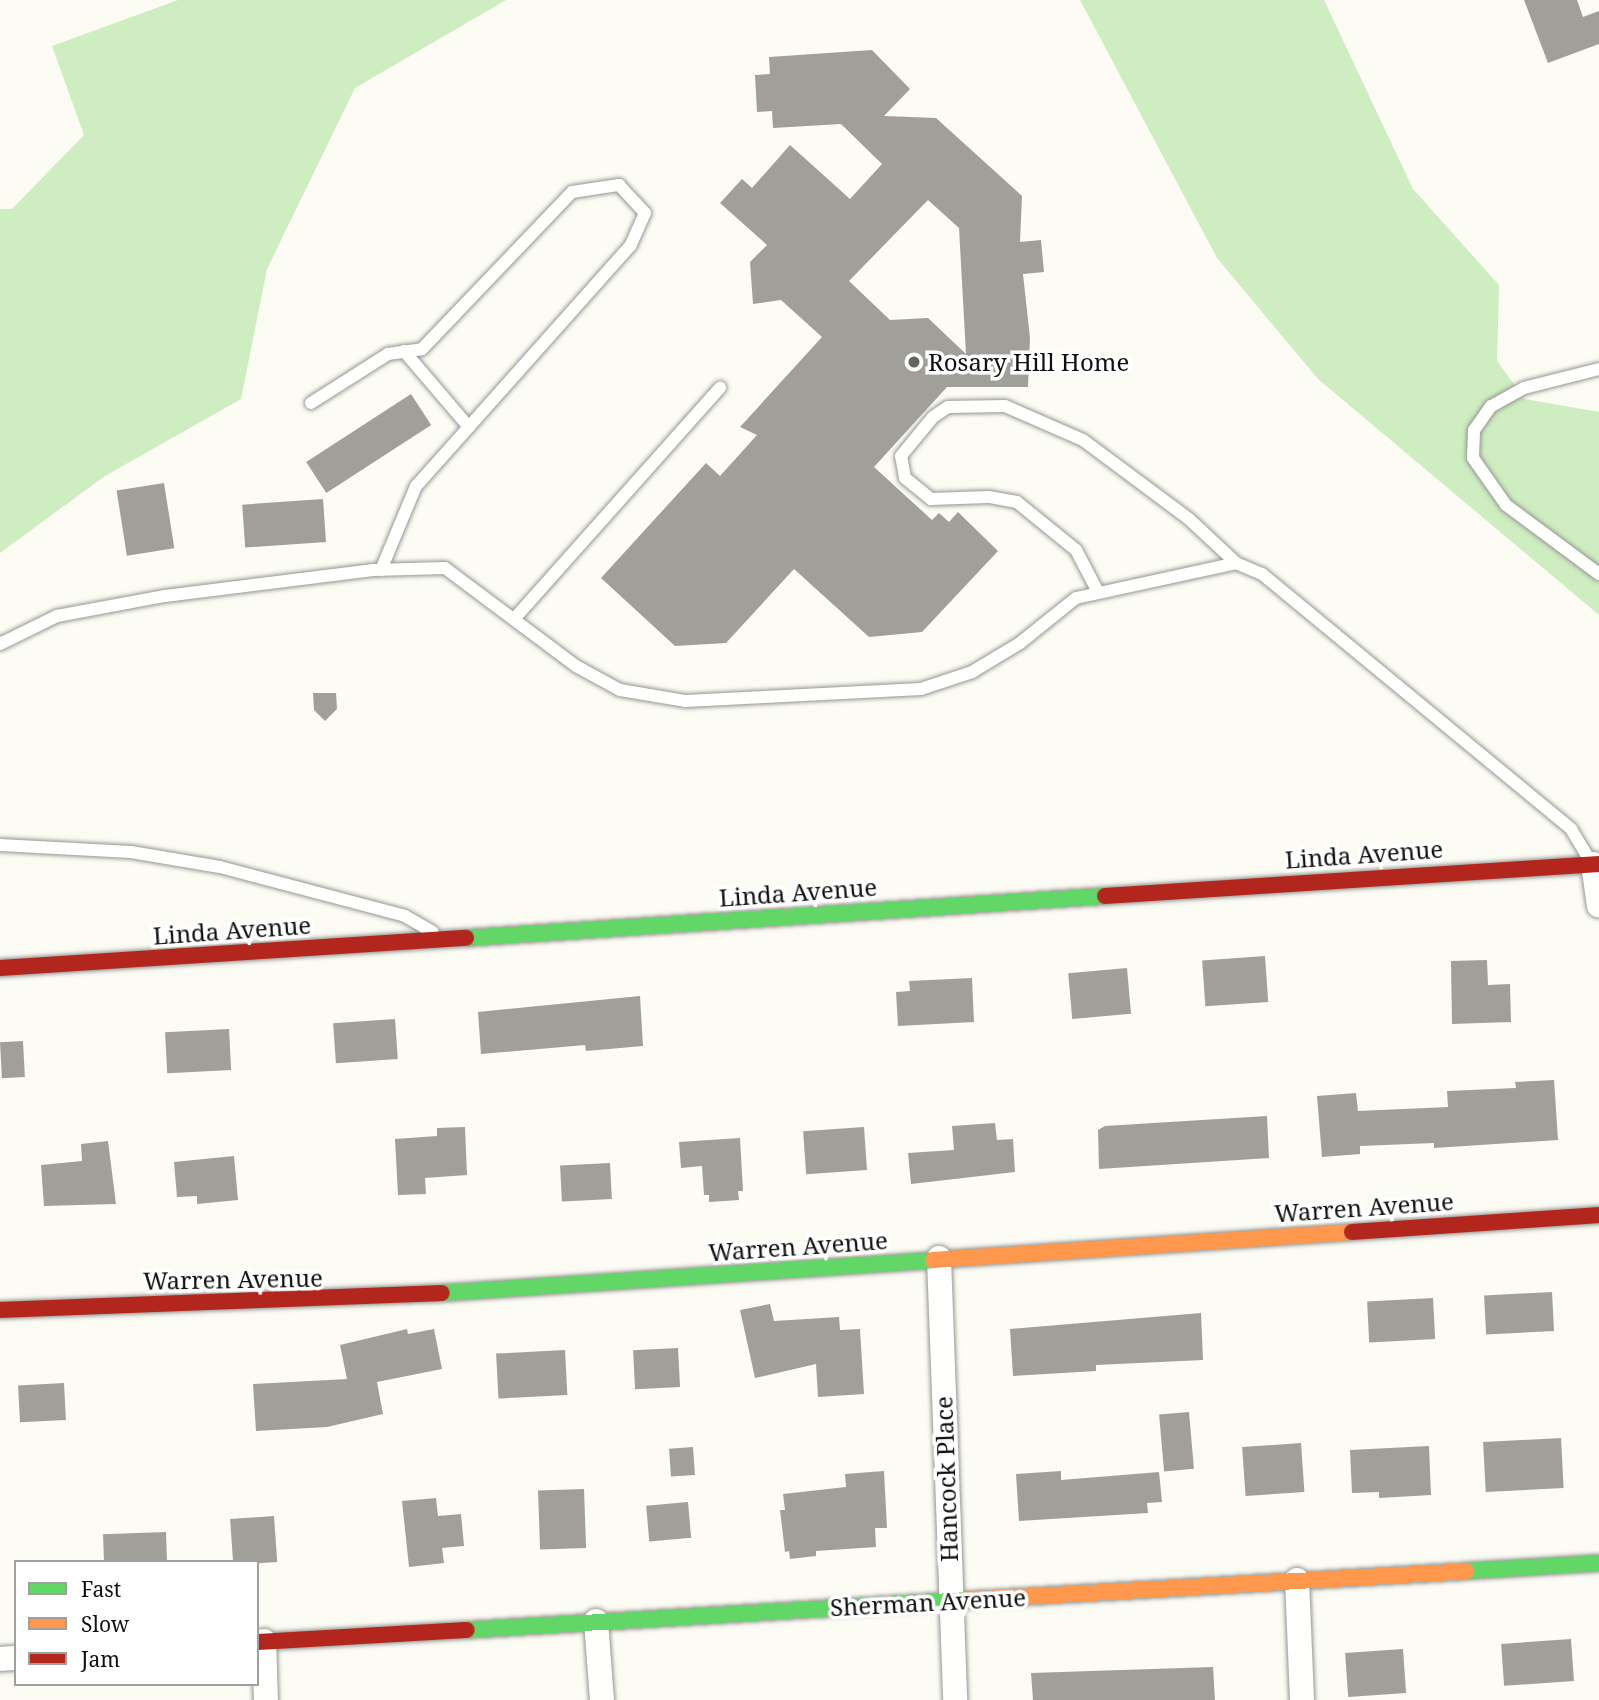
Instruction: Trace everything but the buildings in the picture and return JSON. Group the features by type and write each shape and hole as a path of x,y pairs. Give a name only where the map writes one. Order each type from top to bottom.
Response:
{"street":[{"path":"1596,864 1599,906"},
{"name":"Linda Avenue","path":"0,968 448,941 1596,864"},
{"name":"Warren Avenue","path":"0,1310 356,1299 1599,1215"},
{"name":"Hancock Place","path":"939,1258 955,1700"},
{"name":"Sherman Avenue","path":"260,1642 1599,1563"},
{"path":"1297,1580 1301,1700"},
{"path":"596,1621 603,1700"},
{"path":"260,1642 267,1700"}],"lane":[{"path":"311,403 388,354 422,349 572,192 619,185 645,213 630,246 416,486 381,570"},
{"path":"404,351 469,427"},
{"path":"1599,369 1524,388 1492,406 1475,430 1473,458 1506,505 1599,574"},
{"path":"514,619 720,388"},
{"path":"1098,592 1076,550 1017,502 988,497 931,499 905,478 901,456 933,417 948,407 1005,406 1083,440 1189,519 1236,562 1262,574 1571,829 1596,864"},
{"path":"0,644 57,616 165,596 381,570 445,568 576,666 620,690 687,701 921,689 972,672 1020,643 1076,598 1236,562"},
{"path":"0,845 131,852 220,867 405,916 448,941"}],"green space":[{"path":"178,0 506,0 355,88 267,269 241,399 105,476 0,553 0,209 12,209 84,135 52,46"},
{"path":"1080,0 1324,0 1413,189 1499,285 1497,361 1525,399 1599,412 1599,615 1318,379 1217,258"}],"traffic: fast":[{"path":"466,938 1105,896"},
{"path":"442,1293 933,1260"},
{"path":"1466,1571 1599,1563"},
{"path":"467,1630 968,1600"}],"traffic: slow":[{"path":"933,1260 1352,1232"},
{"path":"968,1600 1466,1571"}],"traffic: jam":[{"path":"1105,896 1599,864"},
{"path":"0,968 466,938"},
{"path":"1352,1232 1599,1215"},
{"path":"0,1310 442,1293"},
{"path":"259,1642 467,1630"}],"place":[{"name":"Rosary Hill Home","path":"914,362"}]}
